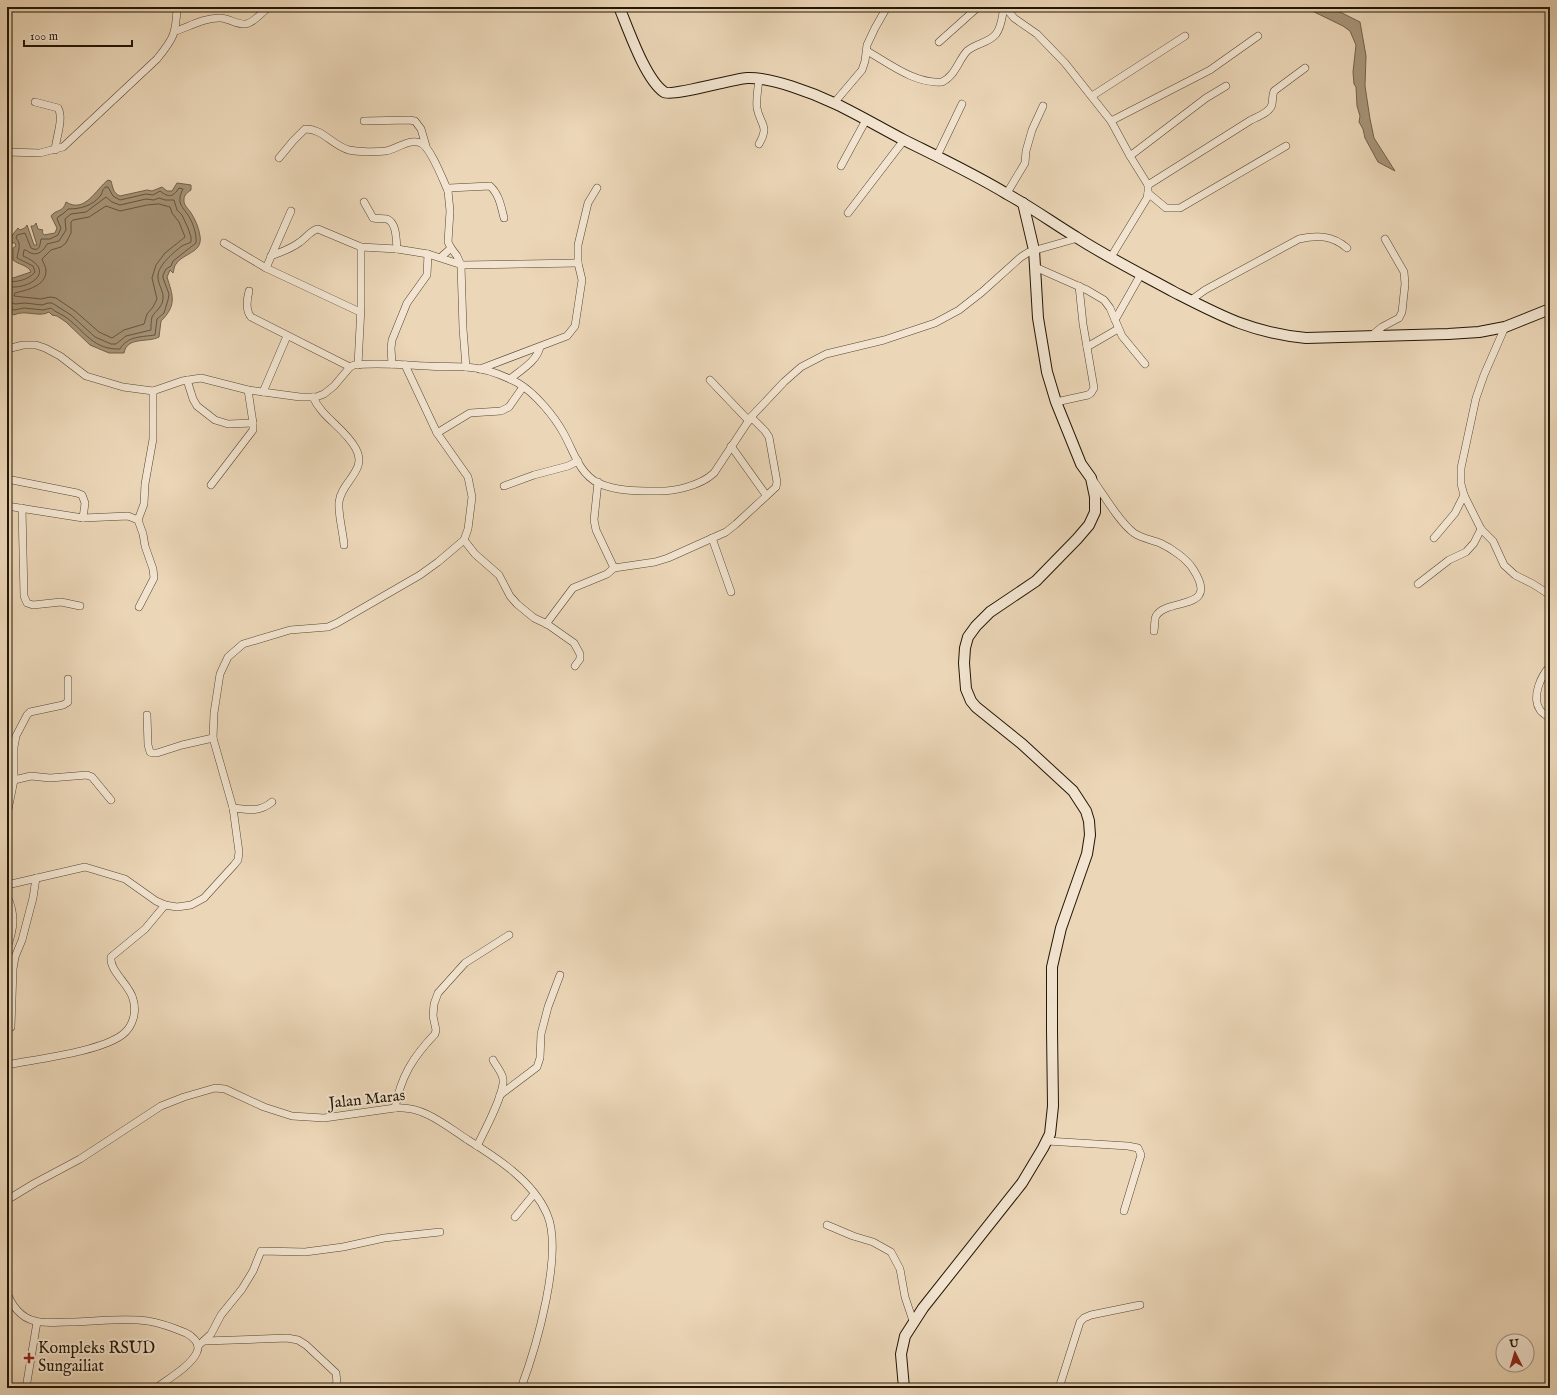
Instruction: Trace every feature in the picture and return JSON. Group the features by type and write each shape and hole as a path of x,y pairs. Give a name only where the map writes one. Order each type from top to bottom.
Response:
{"street":[{"path":"7,152 40,153 63,147 157,58 168,45 176,31 177,7"},
{"path":"176,31 207,20 218,18 227,19 242,24 248,23 269,7"},
{"path":"619,7 650,75 667,93 747,78 759,79 789,86 834,103 1007,193 1078,238 1141,274 1224,318 1253,329 1272,334 1306,338 1479,332 1505,328 1550,309"},
{"path":"834,103 862,70 867,45 887,7"},
{"path":"939,42 975,8 985,7"},
{"path":"867,51 903,73 930,81 942,82 950,77 969,50 991,39 995,35 1001,24 1005,7"},
{"path":"1005,7 1014,18 1037,34 1065,63 1092,96 1111,121 1148,186 1148,193 1111,257"},
{"path":"1092,96 1185,36"},
{"path":"1111,121 1210,70 1258,36"},
{"path":"1148,186 1268,110 1272,105 1272,95 1274,91 1305,68"},
{"path":"759,79 758,109 764,128 764,134 759,144"},
{"path":"1130,156 1206,98 1226,86"},
{"path":"35,102 58,108 60,111 55,150"},
{"path":"937,156 962,104"},
{"path":"1007,193 1025,163 1026,151 1032,130 1043,106"},
{"path":"841,166 866,120"},
{"path":"364,121 416,121 421,129 426,146 448,191 450,211 448,242 461,265 466,367"},
{"path":"279,158 302,131 307,129 314,130 340,146 350,150 387,151 407,143 416,142 426,146"},
{"path":"848,213 904,140"},
{"path":"1148,193 1166,208 1180,208 1286,146"},
{"path":"448,191 452,188 490,186 494,189 499,198 504,218"},
{"path":"480,369 567,336 575,326 582,280 578,263 578,244 588,203 597,188"},
{"path":"364,202 373,218 386,219 392,222 394,226 397,249"},
{"path":"1023,203 1034,250 1038,318 1047,372 1056,402 1081,464 1124,523 1134,533 1162,544 1173,551 1191,565 1198,577 1200,589 1197,597 1193,601 1166,608 1160,612 1155,621 1154,631"},
{"path":"266,268 291,210"},
{"path":"271,256 291,248 316,229 320,229 361,247 397,249 428,254 441,257 461,265 578,263"},
{"path":"1191,300 1205,290 1299,239 1311,237 1333,238 1346,248"},
{"path":"249,291 247,299 249,315 256,320 287,336 354,366 392,364 466,367 480,369 510,379 524,387 550,412 564,433 585,473 598,482 613,488 630,491 659,491 685,487 708,479 714,473 750,419 784,382 801,367 826,354 884,340 935,323 959,310 982,292 1021,257 1034,250 1078,238"},
{"path":"1371,336 1382,327 1399,318 1402,312 1405,284 1404,272 1385,239"},
{"path":"224,243 266,268 360,312"},
{"path":"7,349 23,345 36,345 60,356 86,376 123,387 153,391 187,380 201,378 248,390 263,392 313,397 324,394 354,366 360,312 361,247"},
{"path":"441,257 451,248"},
{"path":"392,364 392,340 407,303 427,275 428,254"},
{"path":"1035,267 1096,294 1104,300 1110,308 1118,329 1145,364"},
{"path":"1115,320 1141,274"},
{"path":"1056,402 1088,395 1094,390 1079,286"},
{"path":"1505,328 1484,375 1476,398 1461,468 1461,484 1464,495 1481,529 1493,541 1504,564 1510,571 1543,590 1550,596"},
{"path":"1087,347 1118,329"},
{"path":"263,392 287,336"},
{"path":"510,379 534,360 540,347"},
{"path":"7,885 85,867 94,868 125,878 156,901 165,905 177,907 191,905 204,898 238,860 239,852 233,808 213,738 214,713 220,674 228,657 243,644 290,630 328,627 337,623 420,575 464,540 472,497 468,477 437,433 405,365"},
{"path":"187,380 193,399 197,406 215,420 228,424 254,423"},
{"path":"546,624 573,588 607,574 614,568 655,562 668,558 712,538 730,529 776,487 777,482 769,437 766,431 750,419 710,380"},
{"path":"437,433 470,413 501,411 509,408 524,387"},
{"path":"211,485 253,430 254,423 248,390"},
{"path":"139,607 154,578 153,569 145,546 144,534 138,520 144,504 145,484 153,439 153,391"},
{"path":"313,397 319,410 352,442 357,449 359,457 358,468 339,500 344,545"},
{"path":"731,446 766,495"},
{"path":"504,486 534,475 578,462"},
{"path":"904,1388 901,1354 905,1336 913,1321 1019,1188 1047,1141 1053,1120 1052,967 1061,928 1087,854 1090,835 1089,821 1082,804 1072,791 1022,744 971,701 966,689 964,663 965,648 968,637 976,626 990,612 1036,581 1089,524 1095,512 1095,497 1091,478"},
{"path":"7,479 82,495 85,503 83,518"},
{"path":"598,482 594,520 596,530 614,568"},
{"path":"1434,538 1455,513 1464,495"},
{"path":"7,506 83,518 128,516 138,520"},
{"path":"22,508 24,596 27,603 67,602 80,606"},
{"path":"1418,584 1449,560 1466,552 1474,543 1481,529"},
{"path":"712,538 731,592"},
{"path":"464,540 475,554 499,575 510,596 517,604 534,618 546,624 574,643 580,654 580,659 575,666"},
{"path":"1550,666 1541,678 1538,690 1538,702 1541,711 1550,718"},
{"path":"7,815 14,780 14,747 20,728 30,712 63,706 68,702 68,679"},
{"path":"147,715 148,745 150,752 152,753 213,738"},
{"path":"14,780 31,776 50,778 87,775 92,777 112,800"},
{"path":"233,808 259,810 272,802"},
{"path":"11,1027 13,969 15,957 22,940 33,898 36,878"},
{"path":"7,896 12,908 14,920 7,948"},
{"path":"7,1064 81,1051 111,1041 122,1035 130,1028 133,1020 134,999 112,966 111,957 145,928 165,905"},
{"path":"395,1108 399,1088 408,1069 415,1056 436,1030 433,1016 434,1004 438,993 465,963 509,935"},
{"path":"500,1095 537,1067 540,1058 542,1034 548,1007 560,975"},
{"path":"477,1146 489,1122 500,1095 503,1083 502,1074 492,1060"},
{"name":"Jalan Maras","path":"7,1200 80,1159 161,1106 184,1097 215,1088 225,1089 264,1108 292,1116 324,1118 406,1107 427,1114 477,1146 515,1174 534,1194 547,1214 552,1239 546,1297 540,1327 521,1388"},
{"path":"1047,1141 1128,1146 1138,1148 1141,1155 1124,1211"},
{"path":"515,1217 534,1194"},
{"path":"828,1225 853,1236 873,1242 891,1252 900,1269 905,1297 913,1321"},
{"path":"198,1346 212,1334 221,1315 253,1271 260,1251 305,1252 344,1247 384,1238 440,1232"},
{"path":"7,1292 13,1306 23,1315 37,1322 148,1321 167,1325 188,1334 193,1338 198,1346 197,1352 192,1359 175,1374 156,1388"},
{"path":"1059,1388 1080,1322 1090,1315 1140,1305"},
{"path":"26,1388 37,1322"},
{"path":"205,1341 287,1338 298,1340 306,1345 336,1373 337,1383 332,1388"}],"water":[{"path":"1304,7 1330,7 1360,22 1366,56 1365,86 1374,138 1395,171 1378,162 1365,138 1363,129 1359,122 1360,116 1357,106 1356,87 1354,84 1353,72 1356,45 1350,31"},
{"path":"108,180 111,181 115,192 120,196 147,190 152,191 162,187 167,191 172,191 177,183 191,185 191,190 185,195 184,201 195,221 200,236 200,242 196,249 179,260 173,273 170,270 167,277 172,295 172,305 161,321 159,337 133,342 129,344 124,353 109,353 90,345 66,322 49,312 45,314 18,313 14,315 8,308 6,298 7,277 13,278 31,272 28,268 13,260 13,248 16,246 15,243 11,243 10,238 18,228 20,230 25,228 27,225 34,245 37,245 31,226 34,226 36,223 38,229 43,230 42,232 44,235 55,233 57,228 51,216 53,214 63,208 66,202 73,205 84,203 90,199"}],"place":[{"name":"Kompleks RSUD Sungailiat","path":"29,1358"}]}
